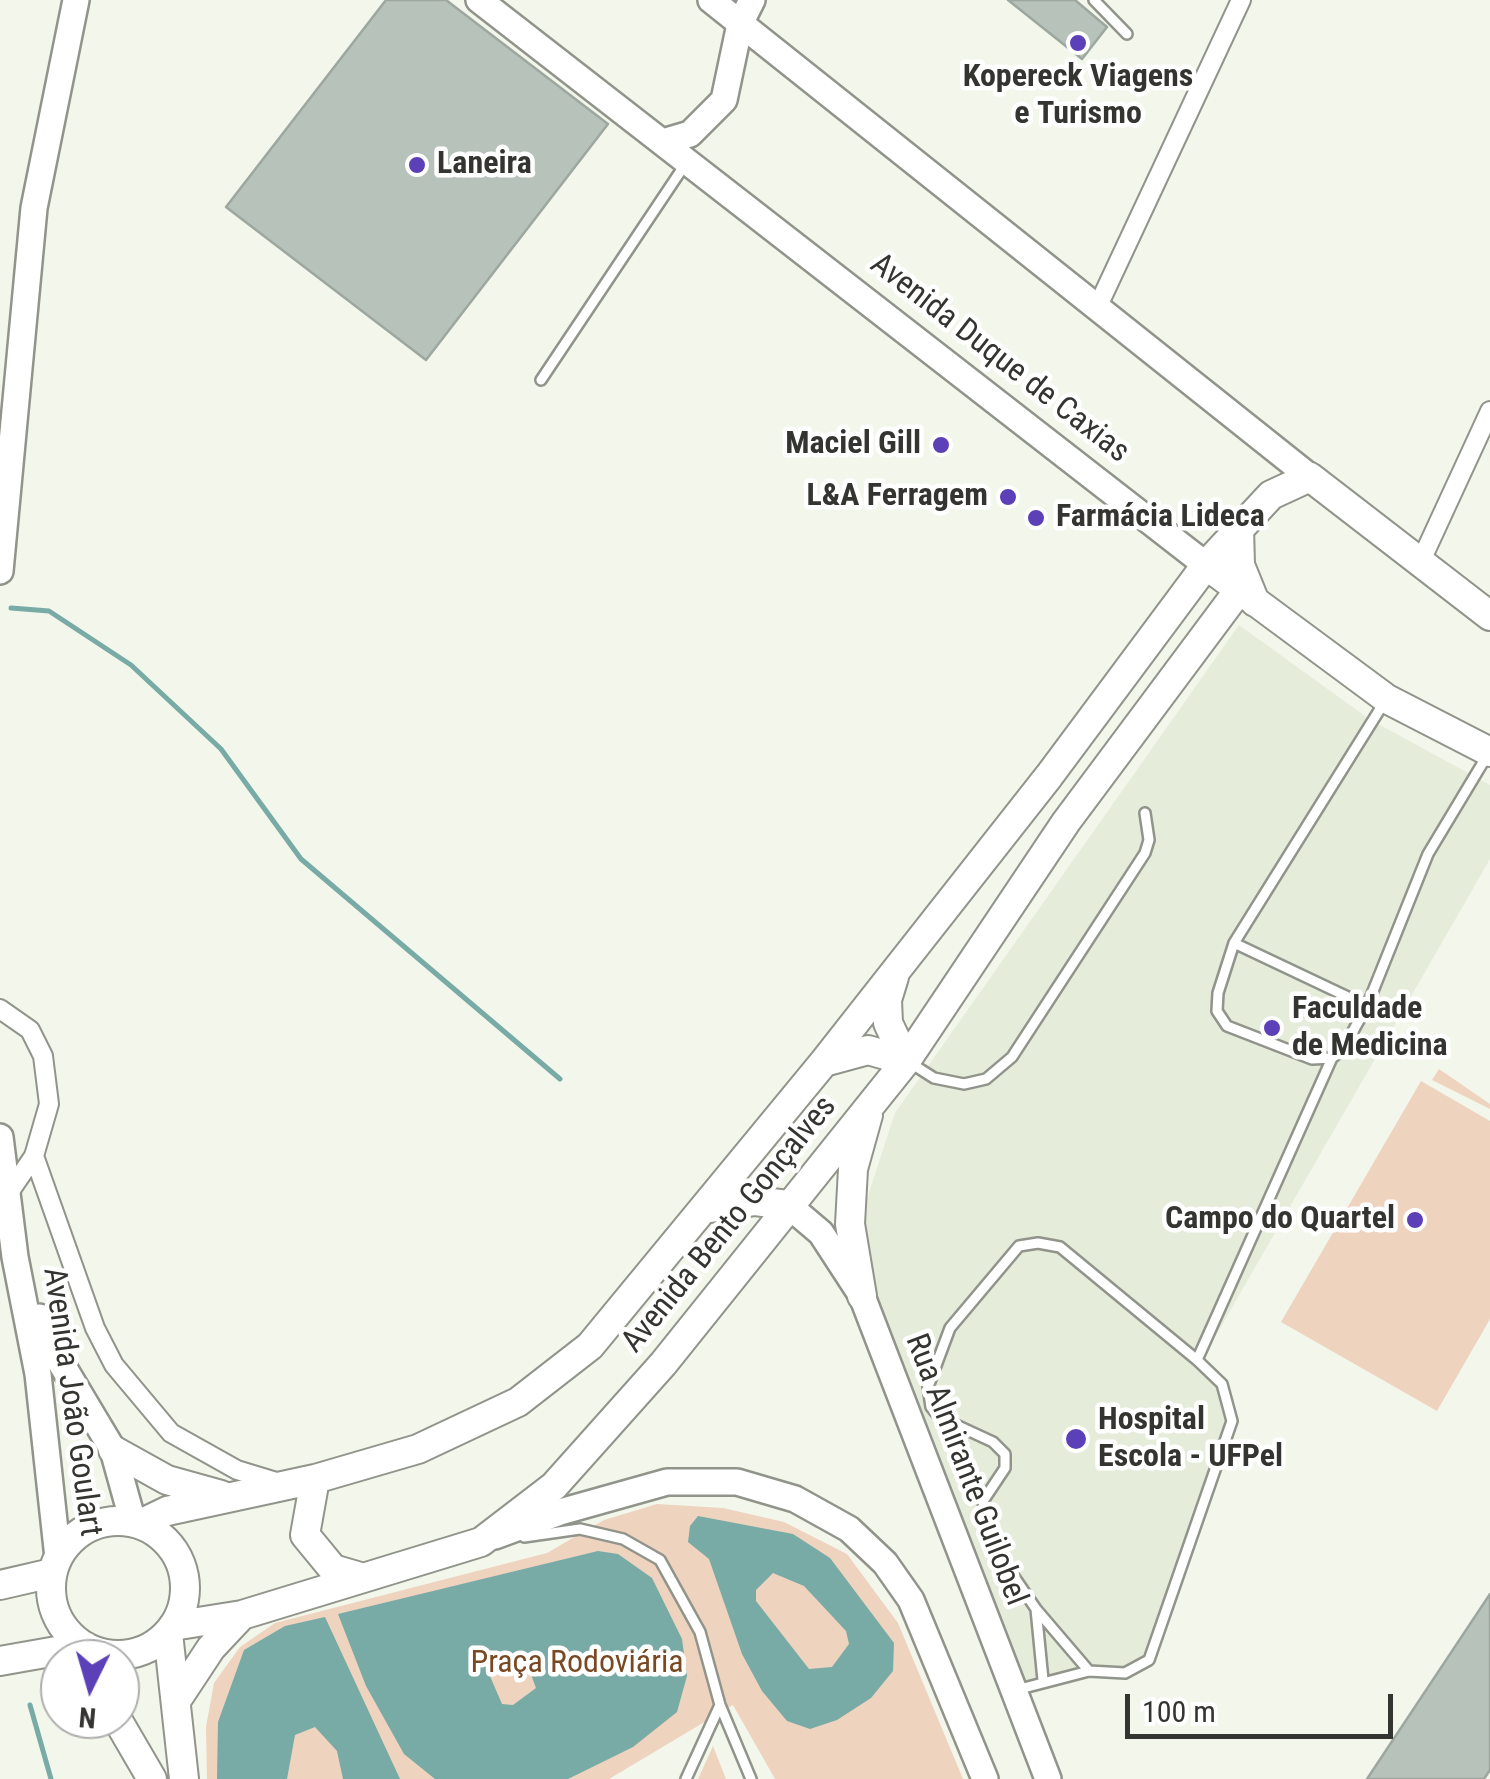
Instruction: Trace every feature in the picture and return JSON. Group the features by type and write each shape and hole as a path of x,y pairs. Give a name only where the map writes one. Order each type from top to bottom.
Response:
{"main road":[{"path":"0,571 34,208 76,0"},
{"name":"Avenida Duque de Caxias","path":"479,0 1247,596 1386,699 1490,751"},
{"path":"711,0 746,12 1097,308 1419,565 1490,616"},
{"path":"663,142 690,134 724,100 746,12"},
{"name":"Avenida Bento Gonçalves","path":"0,1585 55,1566 70,1540 89,1527 110,1521 136,1523 167,1511 315,1479 418,1449 469,1428 557,1376 614,1318 824,1062 1049,776 1206,565 1270,495 1310,477"},
{"path":"1239,527 1240,565 1247,596"},
{"name":"Avenida Bento Gonçalves","path":"140,1649 171,1630 242,1614 357,1576 481,1542 583,1457 870,1108 906,1061 1066,822 1247,596"},
{"path":"896,970 887,1000 888,1023 906,1061"},
{"path":"824,1062 868,1050 906,1061"},
{"path":"862,1296 850,1224 854,1169 870,1108"},
{"name":"Avenida João Goulart","path":"0,1137 14,1256 38,1374 55,1566 52,1601 64,1627 77,1639"},
{"path":"704,1208 754,1201 788,1204"},
{"name":"Rua Almirante Guilobel","path":"788,1204 821,1233 862,1296 1048,1779"},
{"name":"Avenida João Goulart","path":"14,1256 55,1353 114,1450 136,1523 162,1536 182,1567 184,1604 171,1630 184,1779"},
{"path":"114,1450 166,1480 227,1496"},
{"path":"315,1479 305,1535 316,1554 333,1569 357,1576"},
{"path":"481,1542 560,1512 667,1482 737,1482 796,1499 849,1529 885,1564 911,1600 985,1779"},
{"path":"178,1698 211,1648 242,1614"},
{"name":"Avenida Bento Gonçalves","path":"13,1658 40,1656"},
{"path":"13,1658 40,1663"},
{"path":"129,1739 152,1779"}],"street":[{"path":"1097,308 1241,0"},
{"path":"1419,565 1490,411"},
{"path":"0,1008 30,1030 43,1056 49,1104 34,1156 8,1194"},
{"path":"34,1156 95,1328 114,1365 171,1434 238,1470 284,1484"}],"lane":[{"path":"1094,0 1127,34"},
{"path":"541,380 688,161"},
{"path":"1332,1058 1312,1059 1227,1026 1218,1011 1218,993 1234,943 1386,699"},
{"path":"1197,1360 1332,1058 1343,1049 1366,1006 1428,854 1490,751"},
{"path":"906,1061 934,1078 964,1084 986,1079 1012,1056 1145,853 1149,840 1145,813"},
{"path":"1234,943 1366,1006"},
{"path":"1015,1690 1090,1671 1125,1673 1149,1660 1232,1421 1222,1384 1197,1360 1060,1247 1038,1243 1019,1246 950,1328 928,1387 932,1407 939,1417 993,1442 1005,1454 1006,1468 983,1501 981,1515 986,1537 1036,1609 1090,1671"},
{"path":"481,1542 580,1530 623,1540 660,1560 700,1632 720,1705 750,1779"},
{"path":"1036,1609 1044,1680"},
{"path":"686,1779 720,1705"}],"shaded area":[{"path":"1239,625 1369,719 1490,785 1490,859 1200,1363 1222,1384 1232,1421 1149,1660 1139,1669 1089,1671 1020,1688 870,1297 861,1236 864,1208 895,1113"}],"green space":[{"path":"1439,1069 1490,1104 1490,1109 1432,1080"},
{"name":"Campo do Quartel","path":"1421,1081 1490,1121 1490,1319 1437,1411 1281,1322"},
{"name":"Praça Rodoviária","path":"657,1504 723,1508 784,1522 847,1554 898,1623 963,1779 775,1779 733,1705 609,1779 207,1779 206,1727 214,1683 240,1647 275,1623 547,1553 604,1520"},
{"path":"713,1746 726,1779 698,1779"}],"water":[{"path":"698,1516 793,1534 830,1558 894,1643 893,1671 871,1698 837,1720 810,1729 787,1721 762,1691 742,1654 709,1559 688,1542 690,1526","holes":["773,1573 804,1586 846,1631 849,1644 832,1667 809,1669 756,1601 756,1590"]},
{"path":"598,1551 618,1554 652,1578 682,1639 687,1676 677,1712 633,1747 568,1779 435,1779 404,1754 366,1686 338,1614","holes":["519,1662 529,1669 536,1688 513,1705 502,1704 489,1674 498,1664"]},
{"path":"325,1617 400,1779 343,1779 337,1751 315,1727 295,1735 287,1779 217,1779 218,1722 244,1650 285,1626"}],"building":[{"name":"Laneira","path":"386,0 446,0 608,124 426,360 226,207"},
{"name":"Kopereck Viagens e Turismo","path":"1008,0 1075,0 1107,27 1082,59"},
{"path":"1490,1594 1490,1770 1484,1779 1367,1779"}],"waterway":[{"path":"11,608 49,611 131,665 221,749 301,859 560,1079"},
{"path":"30,1705 51,1779"}],"place":[{"name":"Kopereck Viagens e Turismo","path":"1078,43"},
{"name":"Laneira","path":"417,165"},
{"name":"Maciel Gill","path":"941,445"},
{"name":"L&A Ferragem","path":"1008,497"},
{"name":"Farmácia Lideca","path":"1036,518"},
{"name":"Faculdade de Medicina","path":"1272,1028"},
{"name":"Campo do Quartel","path":"1415,1220"},
{"name":"Hospital Escola - UFPel","path":"1076,1439"}]}
